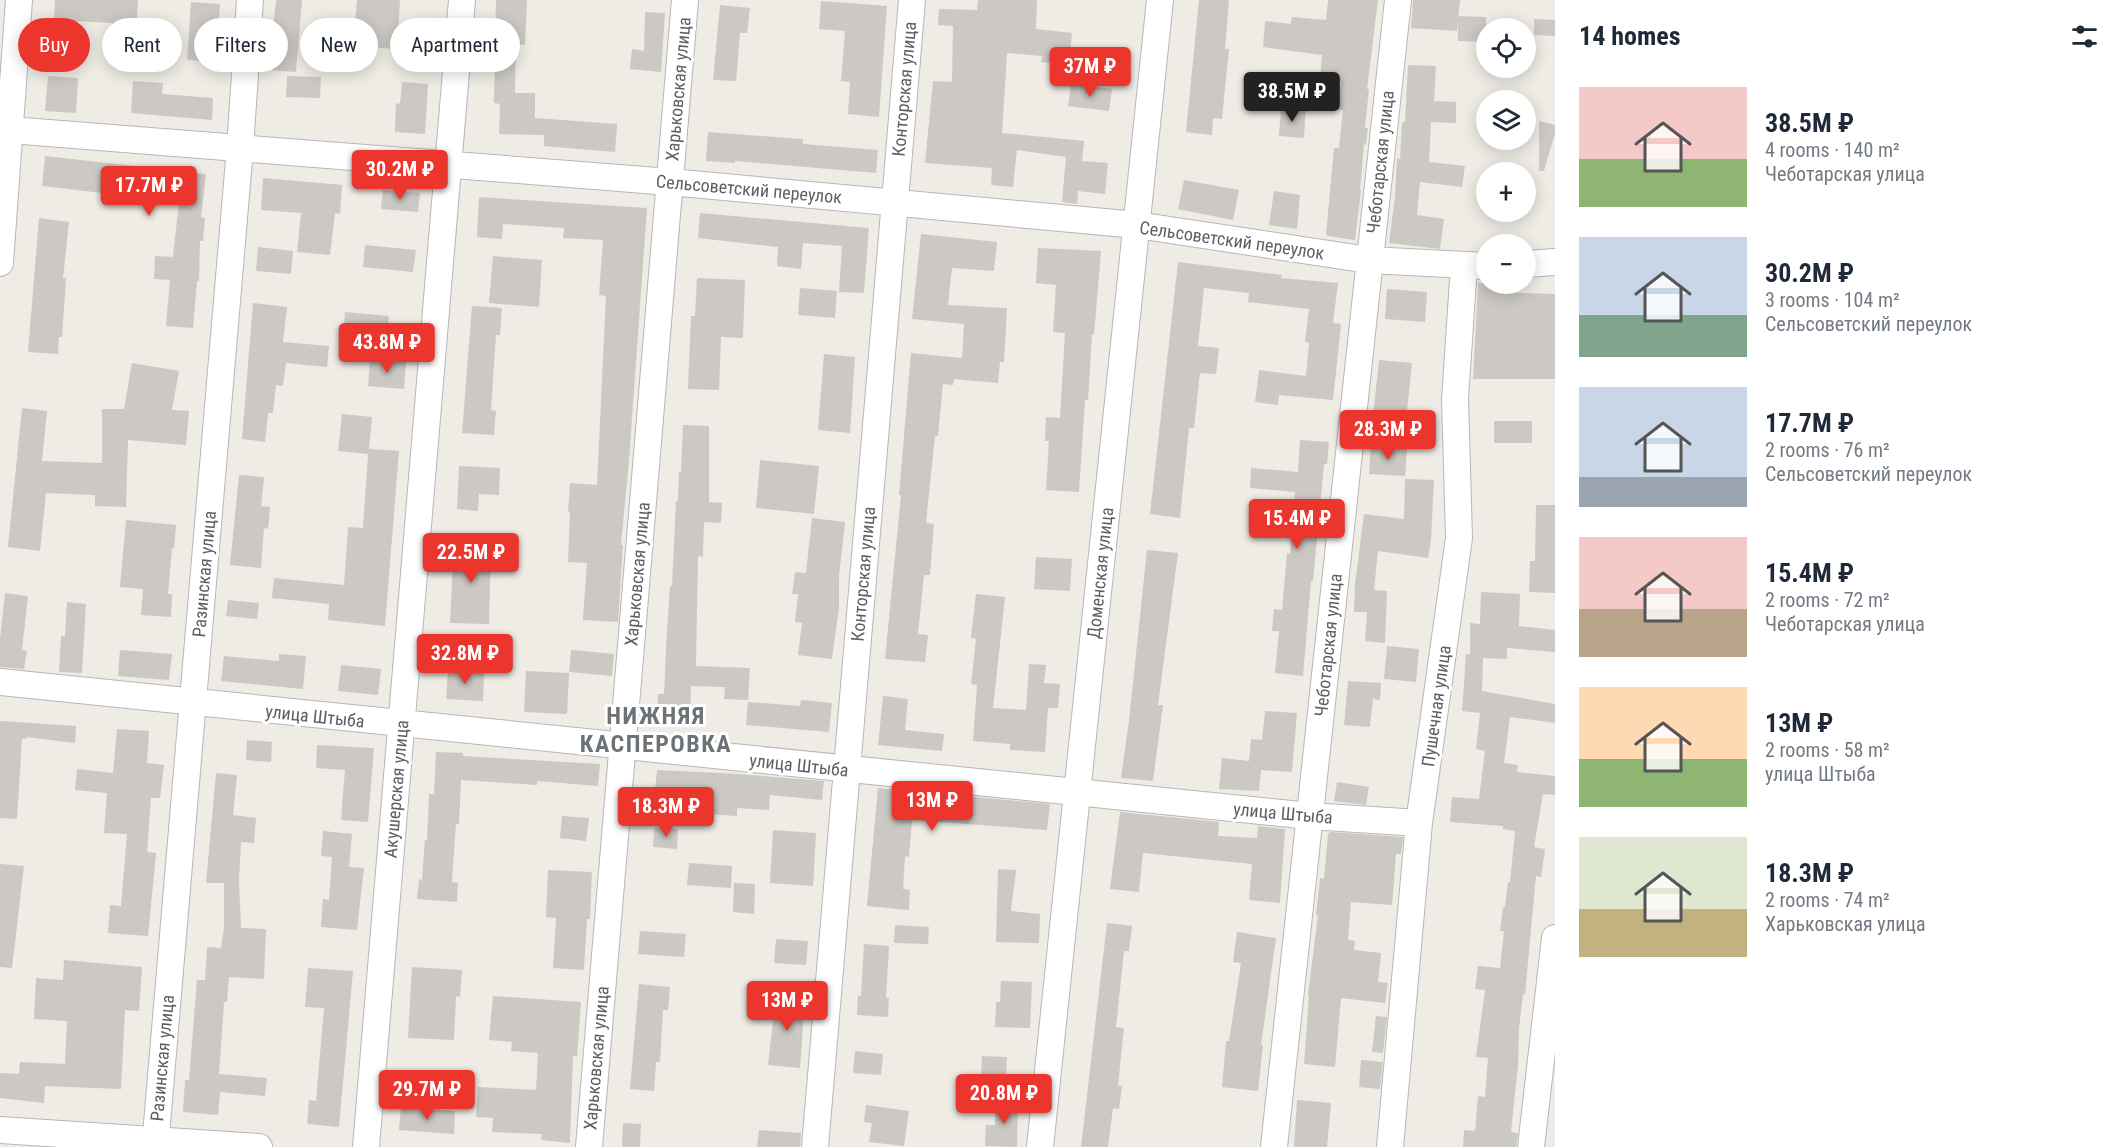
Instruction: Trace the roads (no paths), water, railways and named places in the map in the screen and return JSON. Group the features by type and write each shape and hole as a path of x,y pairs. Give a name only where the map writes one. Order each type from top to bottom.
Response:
{"street":[{"path":"0,263 19,0"},
{"name":"Разинская улица","path":"155,1144 240,148 250,0"},
{"name":"Акушерская улица","path":"366,1147 462,0"},
{"name":"Харьковская улица","path":"589,1147 685,0"},
{"name":"Конторская улица","path":"815,1147 912,0"},
{"name":"Доменская улица","path":"1040,1147 1160,0"},
{"name":"Чеботарская улица","path":"1274,1147 1398,0"},
{"name":"Сельсоветский переулок","path":"10,130 670,182 1137,225 1369,260 1475,266"},
{"path":"1536,263 1555,262"},
{"name":"Пушечная улица","path":"1390,1147 1419,823 1460,538 1455,399 1475,266"},
{"name":"улица Штыба","path":"0,682 1310,816 1419,823"},
{"path":"1531,1147 1555,938"},
{"path":"0,1130 155,1144 259,1147"}],"district":[{"name":"НИЖНЯЯ КАСПЕРОВКА","path":"656,730"}]}
